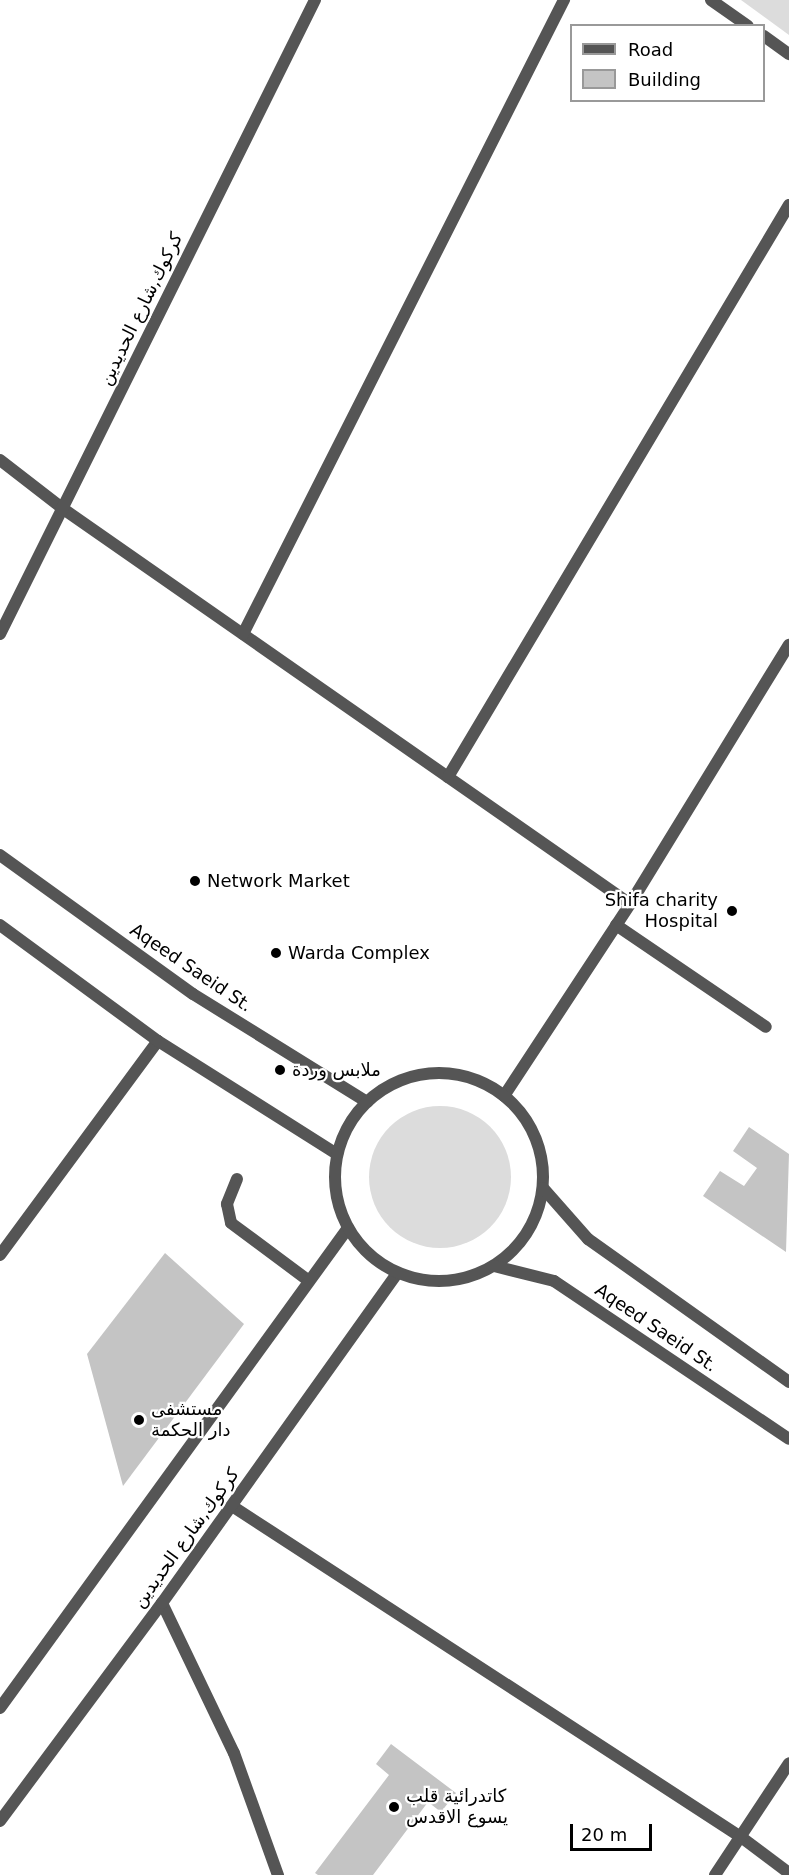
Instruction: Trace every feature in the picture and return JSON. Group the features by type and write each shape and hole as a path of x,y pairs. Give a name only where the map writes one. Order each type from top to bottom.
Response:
{"street":[{"name":"كركوك,شارع الحديدين","path":"0,634 315,0"},
{"path":"243,634 564,0"},
{"path":"711,0 745,24"},
{"path":"765,37 789,54"},
{"path":"448,777 789,205"},
{"path":"0,460 62,508 630,904"},
{"path":"504,1096 630,904 789,645"},
{"name":"Aqeed Saeid St.","path":"0,855 193,994 366,1102"},
{"path":"0,925 158,1041 337,1154"},
{"path":"616,925 766,1027"},
{"path":"0,1255 158,1041"},
{"path":"449,1074 478,1080 504,1096 527,1121 541,1153 543,1188 534,1221 517,1246 494,1266 446,1281 421,1280 397,1273 369,1254 348,1228 336,1188 337,1154 348,1126 366,1102 391,1085 419,1075 449,1074"},
{"path":"237,1179 227,1204 231,1223 309,1281"},
{"name":"Aqeed Saeid St.","path":"543,1188 588,1239 789,1380"},
{"path":"0,1708 348,1228"},
{"name":"Aqeed Saeid St.","path":"494,1266 554,1281 789,1439"},
{"name":"كركوك,شارع الحديدين","path":"0,1821 162,1603 397,1273"},
{"path":"232,1506 741,1837 789,1873"},
{"path":"162,1603 234,1753 278,1875"},
{"path":"715,1875 789,1763"}],"shaded area":[{"path":"741,0 789,0 789,35"},
{"path":"440,1106 467,1111 490,1127 506,1150 511,1177 506,1204 490,1227 467,1243 440,1248 413,1243 390,1227 374,1204 369,1177 374,1150 390,1127 413,1111"}],"building":[{"path":"749,1127 789,1154 786,1252 703,1196 720,1171 744,1186 757,1168 733,1151"},
{"name":"مستشفى دار الحكمة","path":"165,1253 244,1324 123,1486 87,1354"},
{"name":"كاتدرائية قلب يسوع الاقدس","path":"391,1744 456,1793 441,1812 428,1802 373,1875 318,1875 315,1873 389,1775 376,1764"}],"place":[{"name":"Network Market","path":"195,881"},
{"name":"Shifa charity Hospital","path":"732,911"},
{"name":"Warda Complex","path":"276,953"},
{"name":"ملابس وردة","path":"280,1070"},
{"name":"مستشفى دار الحكمة","path":"139,1420"},
{"name":"كاتدرائية قلب يسوع الاقدس","path":"394,1807"}]}
